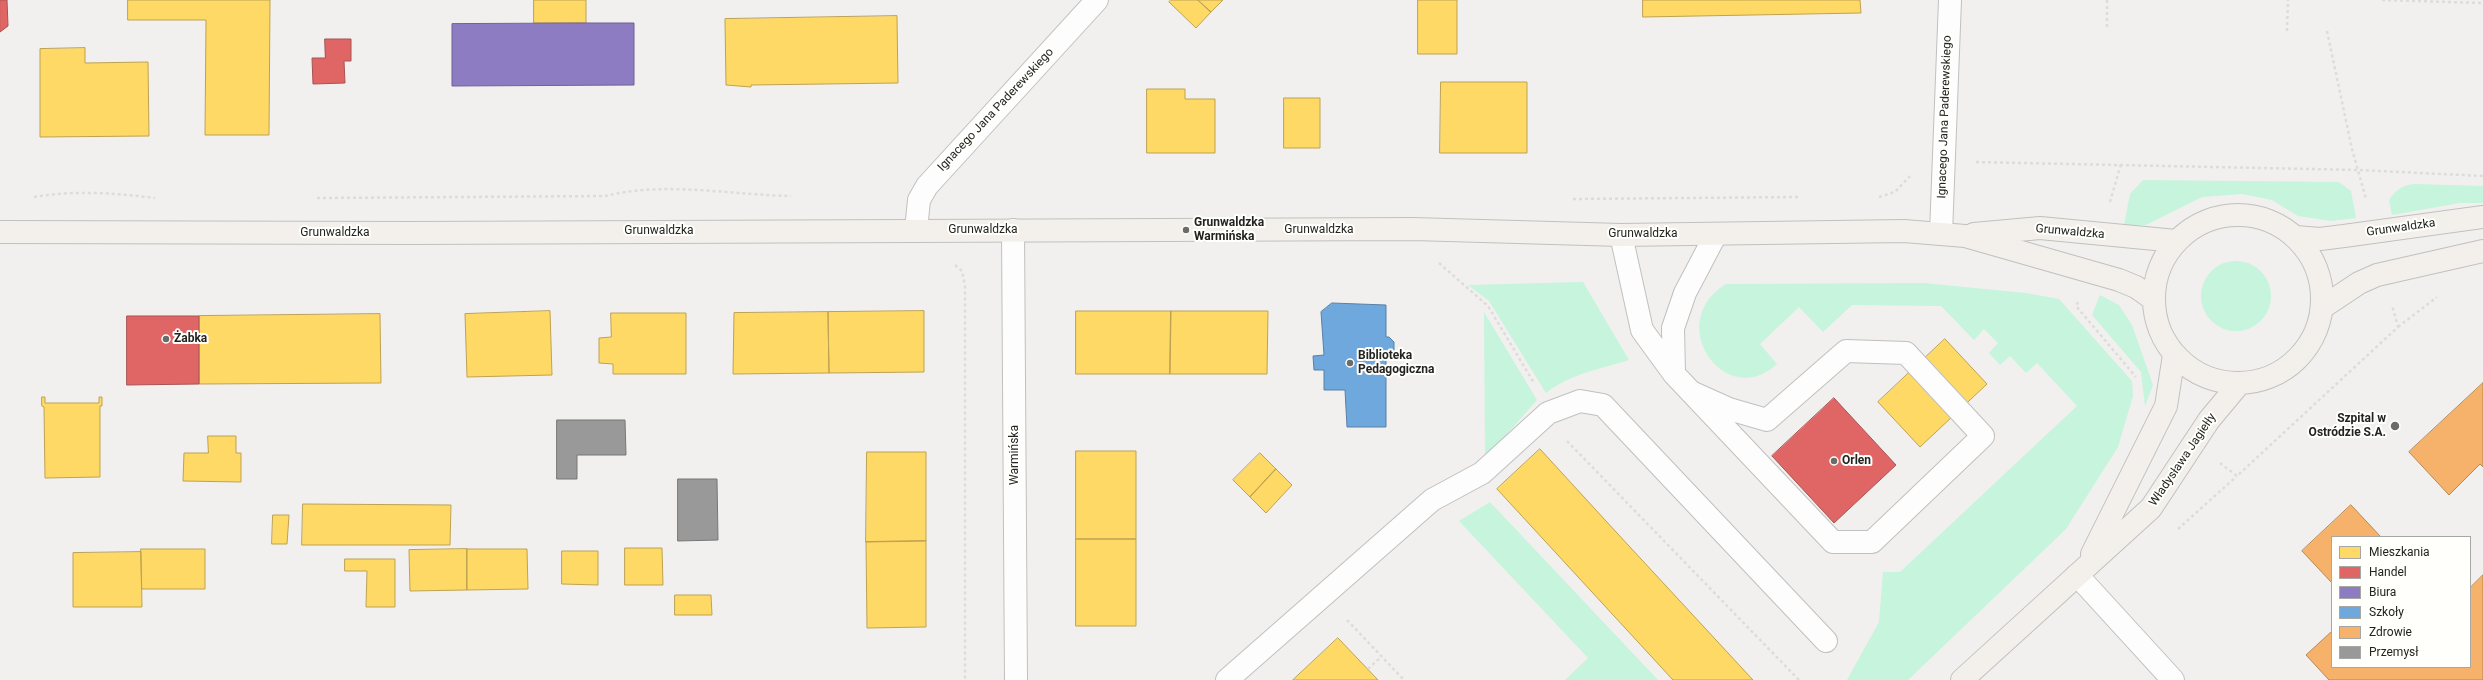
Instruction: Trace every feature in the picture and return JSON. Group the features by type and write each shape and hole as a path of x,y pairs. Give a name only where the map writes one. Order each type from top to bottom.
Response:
{"street":[{"name":"Ignacego Jana Paderewskiego","path":"916,230 919,200 927,186 1097,0"},
{"name":"Ignacego Jana Paderewskiego","path":"1941,233 1950,0"},
{"path":"2248,215 2273,222 2296,237 2312,257 2321,281 2323,307 2314,337 2294,362 2267,379 2239,384 2202,376 2174,355 2159,329 2153,299 2159,268 2176,241 2197,225 2222,216 2248,215"},
{"name":"Grunwaldzka","path":"2296,237 2320,239 2483,217"},
{"name":"Grunwaldzka","path":"1965,236 1991,231 2040,228 2100,235 2176,241"},
{"name":"Grunwaldzka","path":"0,232 410,233 916,230 1414,230 1621,235 1904,231 1965,236 2089,270 2136,287 2153,299"},
{"name":"Warmińska","path":"1013,230 1016,680"},
{"path":"1674,374 1673,328 1685,293 1716,234"},
{"path":"1621,235 1642,330 1674,374 1691,392 1833,542 1872,542 1983,436 1906,353 1846,351 1767,420 1729,409 1691,392"},
{"path":"2323,307 2359,283 2384,273 2483,251"},
{"name":"Władysława Jagiełły","path":"2082,570 2166,406 2174,355"},
{"name":"Władysława Jagiełły","path":"1962,680 2151,508 2224,400 2239,384"},
{"path":"1227,680 1432,500 1482,473 1548,414 1580,401 1603,405 1826,640"},
{"path":"2082,570 2173,680"}],"path":[{"path":"2107,0 2107,28"},
{"path":"2286,31 2288,0"},
{"path":"2382,0 2483,3"},
{"path":"2326,31 2352,148 2375,232"},
{"path":"1943,163 2121,164 2359,170 2483,176"},
{"path":"2100,235 2121,164"},
{"path":"312,198 606,196 628,190 725,191 762,196 799,197"},
{"path":"29,198 60,193 94,192 162,198"},
{"path":"946,263 958,267 964,276 965,286 966,680"},
{"path":"1439,263 1488,306 1537,389"},
{"path":"2089,270 2076,306 2130,367 2138,383"},
{"path":"2384,273 2398,327"},
{"path":"2190,450 2220,463 2237,476 2398,327 2422,306 2442,293"},
{"path":"1561,435 1799,680"},
{"path":"1344,617 1404,680"},
{"path":"1368,669 1382,656"}],"green space":[{"path":"2143,180 2339,182 2351,191 2356,218 2331,221 2298,216 2272,200 2242,194 2202,197 2146,225 2124,225 2130,194"},
{"path":"2414,184 2483,186 2483,203 2460,203 2392,215 2389,200 2394,193 2400,189"},
{"path":"2236,261 2249,264 2261,271 2268,283 2271,296 2268,309 2261,321 2249,328 2236,331 2223,328 2211,321 2204,309 2201,296 2204,283 2211,271 2223,264"},
{"path":"1583,282 1629,360 1596,369 1575,377 1555,386 1546,393 1489,301 1468,285"},
{"path":"1924,283 2026,293 2059,299 2132,381 2133,396 2118,447 2066,529 1908,680 1847,680 1879,622 1883,572 1900,572 2077,406 2037,363 2026,373 2010,356 2000,365 1989,353 1998,343 1984,329 1974,340 1941,306 1852,305 1823,332 1799,307 1760,344 1777,364 1757,376 1738,377 1721,370 1708,356 1701,339 1700,319 1708,300 1726,284"},
{"path":"2100,295 2119,305 2132,325 2153,385 2145,406 2141,372 2092,315"},
{"path":"1484,312 1537,400 1485,459"},
{"path":"1490,502 1658,680 1565,680 1588,658 1459,521"}],"building: Mieszkania":[{"path":"128,0 270,0 269,135 205,135 206,20 128,20"},
{"path":"534,0 586,0 586,23 534,23"},
{"path":"1171,0 1198,0 1211,12 1196,28 1169,2"},
{"path":"1198,0 1223,0 1211,12"},
{"path":"1418,0 1457,0 1457,54 1418,54"},
{"path":"1643,0 1860,0 1861,13 1643,17"},
{"path":"897,16 898,83 751,85 751,87 726,85 725,19"},
{"path":"85,48 85,63 148,62 149,136 40,137 40,49"},
{"path":"1441,82 1527,82 1527,153 1440,153"},
{"path":"1147,89 1185,89 1185,99 1215,99 1215,153 1147,153"},
{"path":"1284,98 1320,98 1320,148 1284,148"},
{"path":"550,311 552,375 467,377 465,314"},
{"path":"924,311 924,372 829,373 828,312"},
{"path":"1076,311 1171,311 1170,374 1076,374"},
{"path":"1171,311 1268,311 1267,374 1170,374"},
{"path":"828,312 829,373 733,374 734,313"},
{"path":"611,313 686,313 686,374 613,374 613,364 599,363 599,338 611,337"},
{"path":"380,314 381,383 199,384 199,316"},
{"path":"1945,339 1987,384 1920,447 1878,402"},
{"path":"42,397 45,397 45,403 99,403 99,397 102,397 102,406 100,406 100,477 45,478 44,407 42,406"},
{"path":"208,436 236,436 236,453 241,453 241,482 183,481 184,453 208,453"},
{"path":"1540,449 1753,680 1673,680 1497,489"},
{"path":"1076,451 1136,451 1136,539 1076,539"},
{"path":"867,452 926,452 926,541 866,542"},
{"path":"1260,453 1276,469 1250,497 1233,480"},
{"path":"1276,469 1292,485 1266,513 1250,497"},
{"path":"303,504 451,505 450,545 302,545"},
{"path":"273,515 289,515 287,544 272,544"},
{"path":"1076,539 1136,539 1136,626 1076,626"},
{"path":"926,541 926,627 867,628 866,542"},
{"path":"625,548 662,548 663,585 625,585"},
{"path":"141,549 205,549 205,589 142,589"},
{"path":"467,549 527,549 528,589 467,590"},
{"path":"467,549 467,590 410,591 409,550"},
{"path":"562,551 598,551 598,585 562,584"},
{"path":"141,552 142,607 73,607 73,553"},
{"path":"345,559 395,559 395,607 366,607 367,571 345,571"},
{"path":"675,595 711,595 712,615 675,615"},
{"path":"1338,638 1378,680 1293,680"}],"building: Handel":[{"path":"0,0 7,0 8,26 0,32"},
{"path":"325,39 351,39 351,61 344,61 345,83 313,84 312,58 325,58"},
{"path":"127,316 199,316 199,384 127,385"},
{"name":"Orlen","path":"1834,398 1896,465 1834,523 1772,456"}],"building: Biura":[{"path":"634,23 634,85 452,86 452,24"}],"building: Szkoły":[{"name":"Biblioteka Pedagogiczna","path":"1332,303 1386,305 1386,337 1389,337 1394,342 1394,352 1386,356 1386,427 1347,427 1345,390 1324,390 1324,370 1314,370 1313,356 1324,355 1321,312"}],"building: Zdrowie":[{"path":"2483,383 2483,467 2480,464 2449,495 2409,452"},
{"path":"2351,505 2380,536 2331,536 2331,582 2302,551"},
{"path":"2483,575 2483,680 2329,680 2306,655 2331,632 2331,668 2471,668 2471,587"}],"building: Przemysł":[{"path":"557,420 625,420 626,455 577,455 577,479 557,479"},
{"path":"678,479 717,479 718,540 678,541"}],"place":[{"name":"Grunwaldzka Warmińska","path":"1186,230"},
{"name":"Żabka","path":"166,339"},
{"name":"Biblioteka Pedagogiczna","path":"1350,363"},
{"name":"Szpital w Ostródzie S.A.","path":"2395,426"},
{"name":"Orlen","path":"1834,461"}]}
